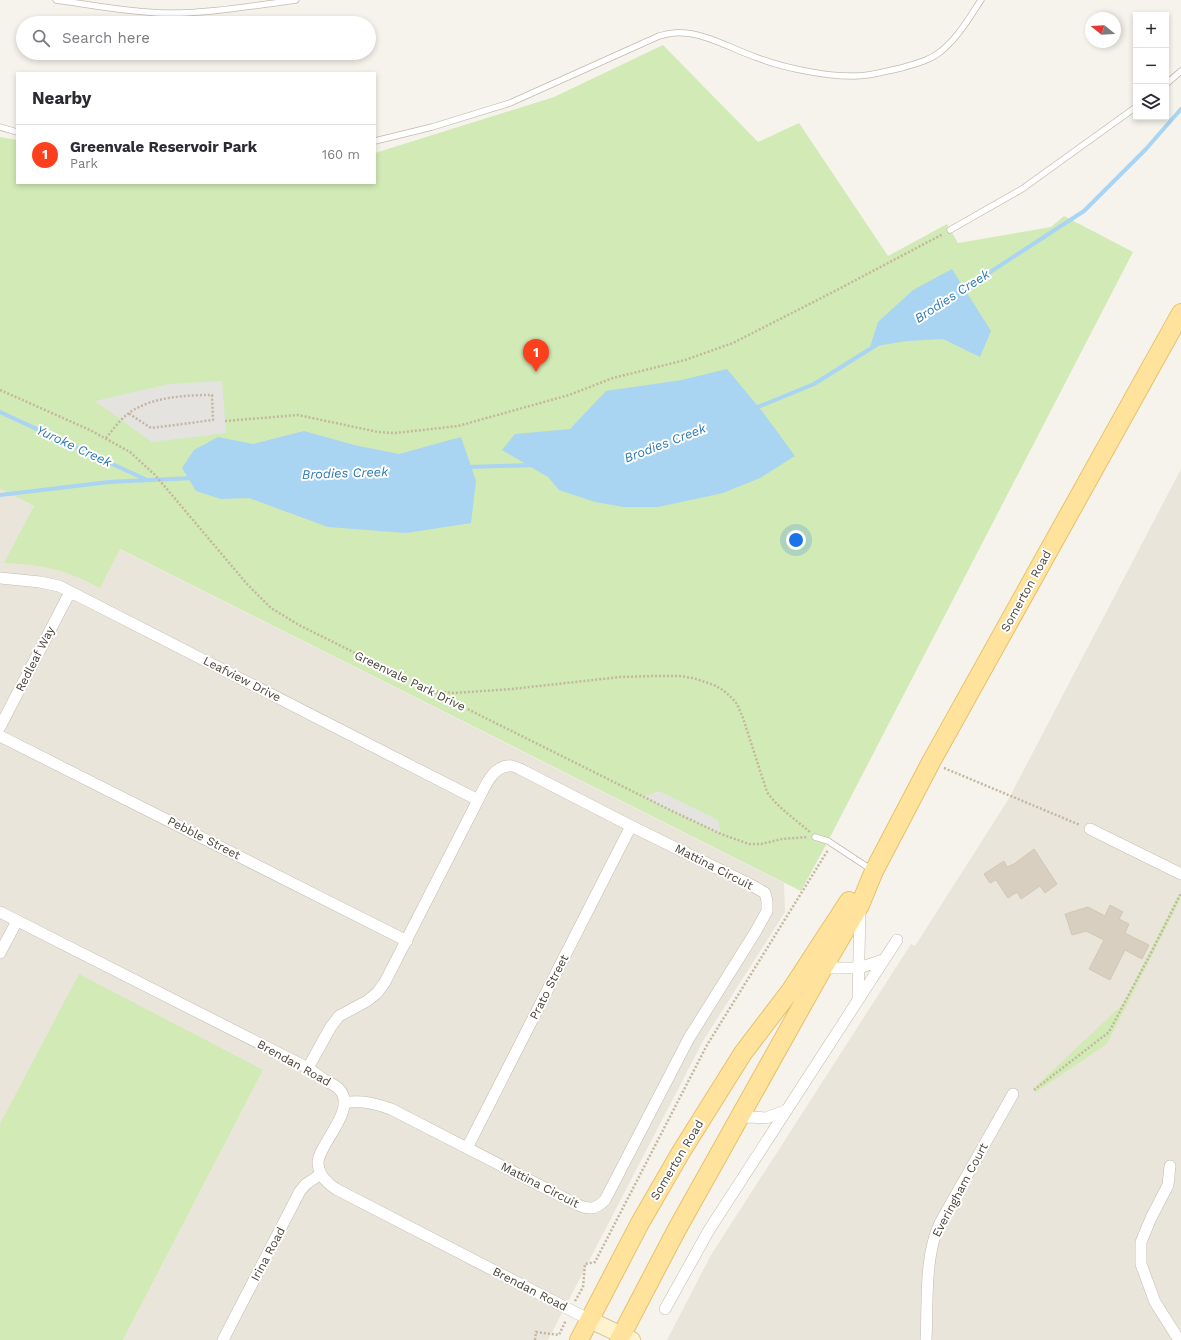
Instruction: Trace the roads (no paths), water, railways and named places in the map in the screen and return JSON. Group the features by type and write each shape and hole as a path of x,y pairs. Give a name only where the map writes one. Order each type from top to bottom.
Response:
{"main road":[{"name":"Somerton Road","path":"624,1339 676,1232 823,968 860,905 874,871 931,762 1181,313"},
{"name":"Somerton Road","path":"579,1340 640,1223 681,1152 743,1053 791,990 850,899 874,871"}],"street":[{"name":"Leafview Drive","path":"0,578 40,582 59,586 478,800"},
{"name":"Redleaf Way","path":"0,727 70,592"},
{"name":"Pebble Street","path":"0,736 407,941"},
{"name":"Mattina Circuit","path":"308,1068 330,1028 339,1016 367,1001 377,993 385,982 478,800 491,776 500,769 513,766 524,771 631,826 754,886 764,893 767,901 767,911 689,1038 605,1200 598,1206 585,1208 576,1204 391,1109 366,1102 354,1101 344,1103"},
{"name":"Prato Street","path":"467,1148 631,826"},
{"path":"1090,829 1181,874"},
{"name":"Somerton Road","path":"858,1000 860,905"},
{"name":"Brendan Road","path":"0,912 308,1068 339,1089 344,1103"},
{"path":"0,953 17,921"},
{"path":"665,1309 702,1241 897,940"},
{"path":"823,968 859,968 883,960"},
{"name":"Somerton Road","path":"791,990 823,968"},
{"name":"Everingham Court","path":"926,1340 929,1261 936,1232 1012,1094"},
{"path":"321,1174 318,1162 341,1116 344,1103"},
{"path":"740,1118 766,1118 787,1110"},
{"path":"1170,1166 1168,1185 1151,1218 1141,1242 1141,1264 1155,1302 1179,1340"},
{"name":"Brendan Road","path":"321,1174 326,1182 336,1189 590,1320"},
{"name":"Irina Road","path":"223,1340 300,1191 306,1184 321,1174"},
{"path":"590,1320 624,1339"}],"lane":[{"path":"56,0 162,13 220,11 296,0"},
{"path":"376,141 432,128 510,103 660,36 674,33 708,38 759,59 796,68 832,75 857,76 875,74 915,64 940,52 958,34 981,0"},
{"path":"1169,81 1181,71"},
{"path":"950,230 1022,189 1133,109"},
{"path":"0,127 16,132"},
{"path":"816,837 832,843 874,871"}],"water":[{"path":"952,269 991,331 980,357 943,339 907,341 870,347 878,322 913,290"},
{"path":"727,369 761,410 795,456 760,478 723,493 658,507 623,507 595,502 559,490 548,477 502,450 515,434 570,429 606,391 682,380"},
{"path":"304,431 354,445 399,454 461,437 476,481 471,523 406,533 328,527 249,498 221,499 196,491 182,468 194,450 218,437 253,444"}],"waterway":[{"name":"Brodies Creek","path":"961,291 1084,211 1146,149 1181,109"},
{"name":"Brodies Creek","path":"753,409 814,384 878,344"},
{"name":"Yuroke Creek","path":"0,412 147,480"},
{"name":"Brodies Creek","path":"467,467 532,465"},
{"name":"Brodies Creek","path":"0,495 109,482 193,478"}],"place":[{"name":"Greenvale Reservoir Park","path":"536,372"}]}
